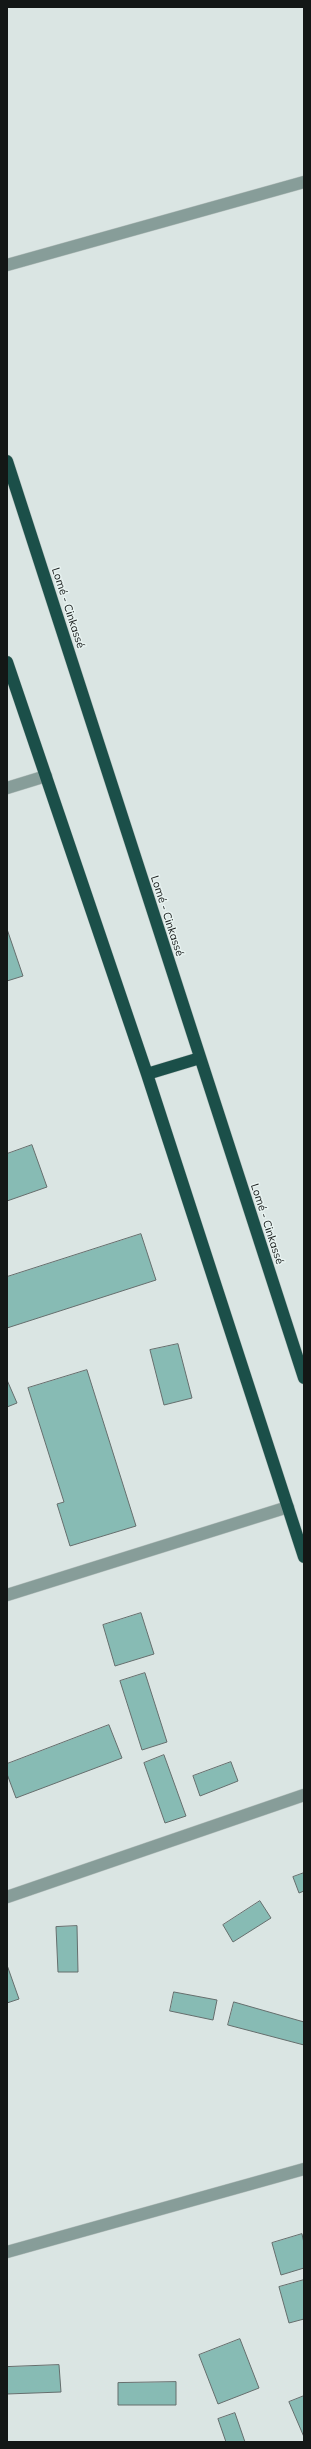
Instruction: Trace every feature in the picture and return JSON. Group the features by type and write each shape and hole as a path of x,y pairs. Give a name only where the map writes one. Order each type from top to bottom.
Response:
{"highway":[{"name":"Lomé - Cinkassé","path":"7,461 304,1378"},
{"path":"7,662 147,1074 304,1558"},
{"path":"147,1074 200,1058"}],"street":[{"path":"7,266 304,182"},
{"path":"7,788 46,776"},
{"path":"7,1595 288,1507"},
{"path":"7,1897 304,1795"},
{"path":"7,2252 304,2169"}],"building":[{"path":"7,929 23,976 7,981"},
{"path":"32,1145 47,1187 7,1201 7,1154"},
{"path":"141,1234 156,1280 7,1328 7,1277"},
{"path":"178,1344 192,1398 164,1405 150,1350"},
{"path":"87,1370 136,1526 70,1546 57,1504 64,1502 28,1388"},
{"path":"7,1380 17,1403 7,1407"},
{"path":"141,1613 154,1654 115,1666 103,1625"},
{"path":"145,1673 167,1742 142,1750 120,1681"},
{"path":"109,1725 122,1758 16,1798 7,1774 7,1764"},
{"path":"164,1755 186,1816 165,1823 144,1763"},
{"path":"231,1762 238,1781 200,1796 193,1776"},
{"path":"304,1873 304,1891 299,1893 293,1877"},
{"path":"260,1901 271,1918 233,1942 223,1925"},
{"path":"77,1926 78,1972 58,1972 56,1927"},
{"path":"7,1965 19,1999 7,2003"},
{"path":"174,1992 217,2000 213,2020 170,2011"},
{"path":"234,2002 304,2022 304,2045 228,2025"},
{"path":"302,2234 304,2243 304,2268 281,2275 272,2243"},
{"path":"304,2280 304,2319 289,2323 279,2287"},
{"path":"240,2339 259,2388 218,2404 199,2355"},
{"path":"59,2365 61,2392 7,2394 7,2367"},
{"path":"176,2382 176,2405 118,2405 118,2383"},
{"path":"304,2396 304,2437 289,2402"},
{"path":"235,2413 245,2442 226,2442 218,2419"}]}
